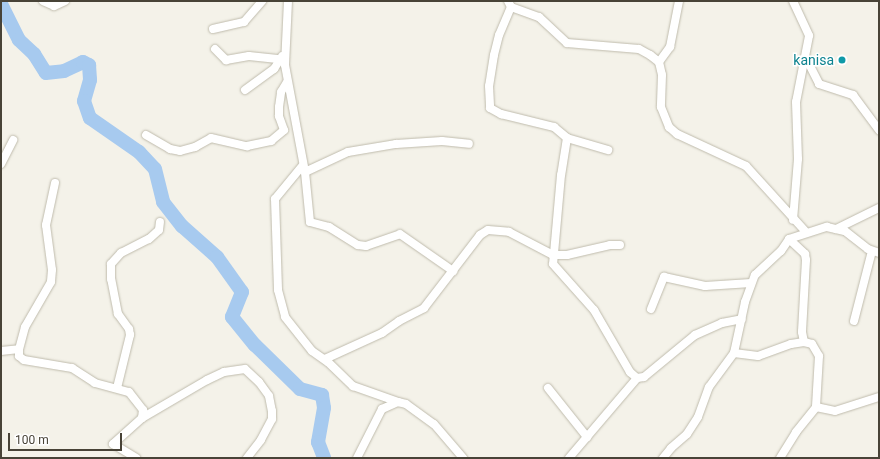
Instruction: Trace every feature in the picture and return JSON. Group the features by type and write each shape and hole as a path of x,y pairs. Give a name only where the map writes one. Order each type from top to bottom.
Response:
{"street":[{"path":"43,1 54,6 65,1"},
{"path":"213,29 244,22 262,1"},
{"path":"288,1 283,55 304,169 310,222 329,227 358,245 366,246 400,234 452,271"},
{"path":"659,62 670,47 679,1"},
{"path":"793,1 809,36 806,58 796,102 798,159 793,220"},
{"path":"608,150 567,138 554,127 501,114 490,108 489,86 494,55 509,4 539,17 567,43 639,49 659,62 662,75 661,107 669,127 677,134 746,166 793,220 806,232"},
{"path":"215,49 226,60 249,56 283,55"},
{"path":"245,90 274,69 283,55"},
{"path":"806,58 819,84 853,95 879,130"},
{"path":"146,135 170,148 180,151 195,147 211,138 247,146 271,141 284,130 279,116 278,107 281,92 287,82"},
{"path":"567,138 553,264 594,310 630,372 637,378"},
{"path":"1,164 13,140"},
{"path":"464,458 434,424 406,404 353,386 325,359 312,351 290,325 285,317 278,290 275,199 304,169 348,152 396,144 442,141 469,144"},
{"path":"55,183 46,225 52,270 51,282 30,316 18,349 19,356 24,360 72,368 95,383 128,392 137,400 143,410 142,418"},
{"path":"836,229 879,208"},
{"path":"117,388 130,335 129,329 118,314 111,279 112,264 121,253 149,239 158,230 160,222"},
{"path":"663,458 687,434 698,417 709,387 734,353 751,283 763,266 781,251 789,239 806,232 827,227 845,231 875,252 854,321"},
{"path":"325,359 382,333 399,321 424,308 480,235 488,230 509,232 553,255 567,255 610,245 620,245"},
{"path":"789,239 805,254 806,260 802,327 804,342"},
{"path":"651,309 664,277 705,286 751,283"},
{"path":"570,458 637,378 644,377 695,335 722,323 742,320"},
{"path":"734,353 758,356 804,342 812,344 819,356 816,407 796,432 780,458"},
{"path":"1,351 18,349"},
{"path":"136,458 113,444 142,418 207,380 224,372 245,369 259,382 269,396 272,411 272,419 247,458"},
{"path":"548,388 587,437"},
{"path":"816,407 835,411 879,397"},
{"path":"357,458 382,409 398,402"}],"waterway":[{"path":"1,4 19,40 34,54 46,73 64,71 83,62 89,65 90,80 84,101 90,118 139,152 155,169 163,202 182,226 217,257 242,292 232,317 255,345 300,389 322,395 324,408 318,442 324,458"}],"place":[{"name":"kanisa","path":"842,60"}]}
